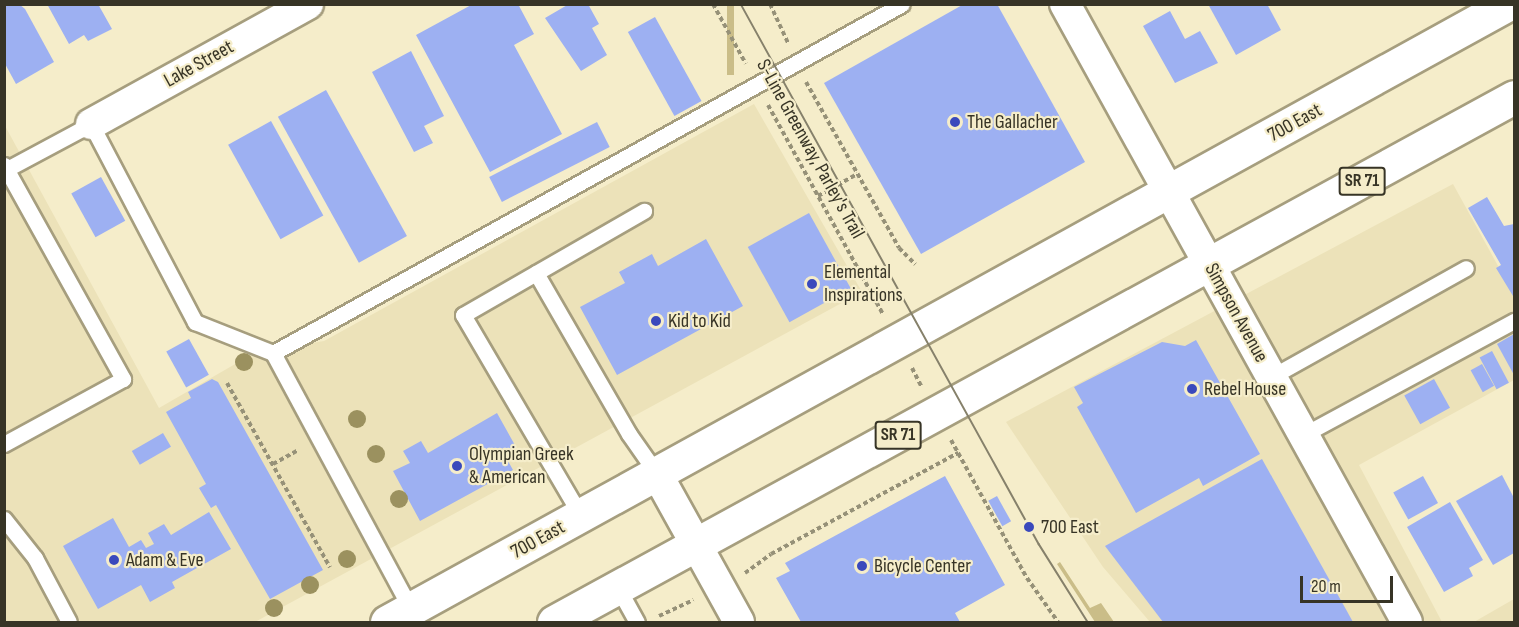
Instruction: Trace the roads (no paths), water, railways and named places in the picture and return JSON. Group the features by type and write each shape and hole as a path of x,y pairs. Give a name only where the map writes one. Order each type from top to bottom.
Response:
{"main road":[{"name":"700 East","path":"399,616 1508,4"},
{"name":"SR 71","path":"554,622 1515,97"}],"street":[{"name":"Lake Street","path":"91,124 308,4"},
{"name":"Simpson Avenue","path":"1065,4 1407,622"},
{"path":"657,474 739,622"}],"lane":[{"path":"273,353 902,4"},
{"path":"4,444 123,379 6,167 91,124 195,322 273,353 319,439 399,616"},
{"path":"581,516 464,315 644,211"},
{"path":"1271,377 1466,268"},
{"path":"536,273 629,434 657,474"},
{"path":"1303,435 1515,321"},
{"path":"4,519 35,558 69,622"},
{"path":"618,588 637,622"}],"tram line":[{"path":"741,4 1039,544 1088,622"}],"place":[{"name":"The Gallacher","path":"955,122"},
{"name":"Elemental Inspirations","path":"812,284"},
{"name":"Kid to Kid","path":"656,321"},
{"name":"Rebel House","path":"1192,389"},
{"name":"Olympian Greek & American","path":"457,466"},
{"name":"700 East","path":"1029,527"},
{"name":"Adam & Eve","path":"114,560"},
{"name":"Bicycle Center","path":"862,566"}]}
